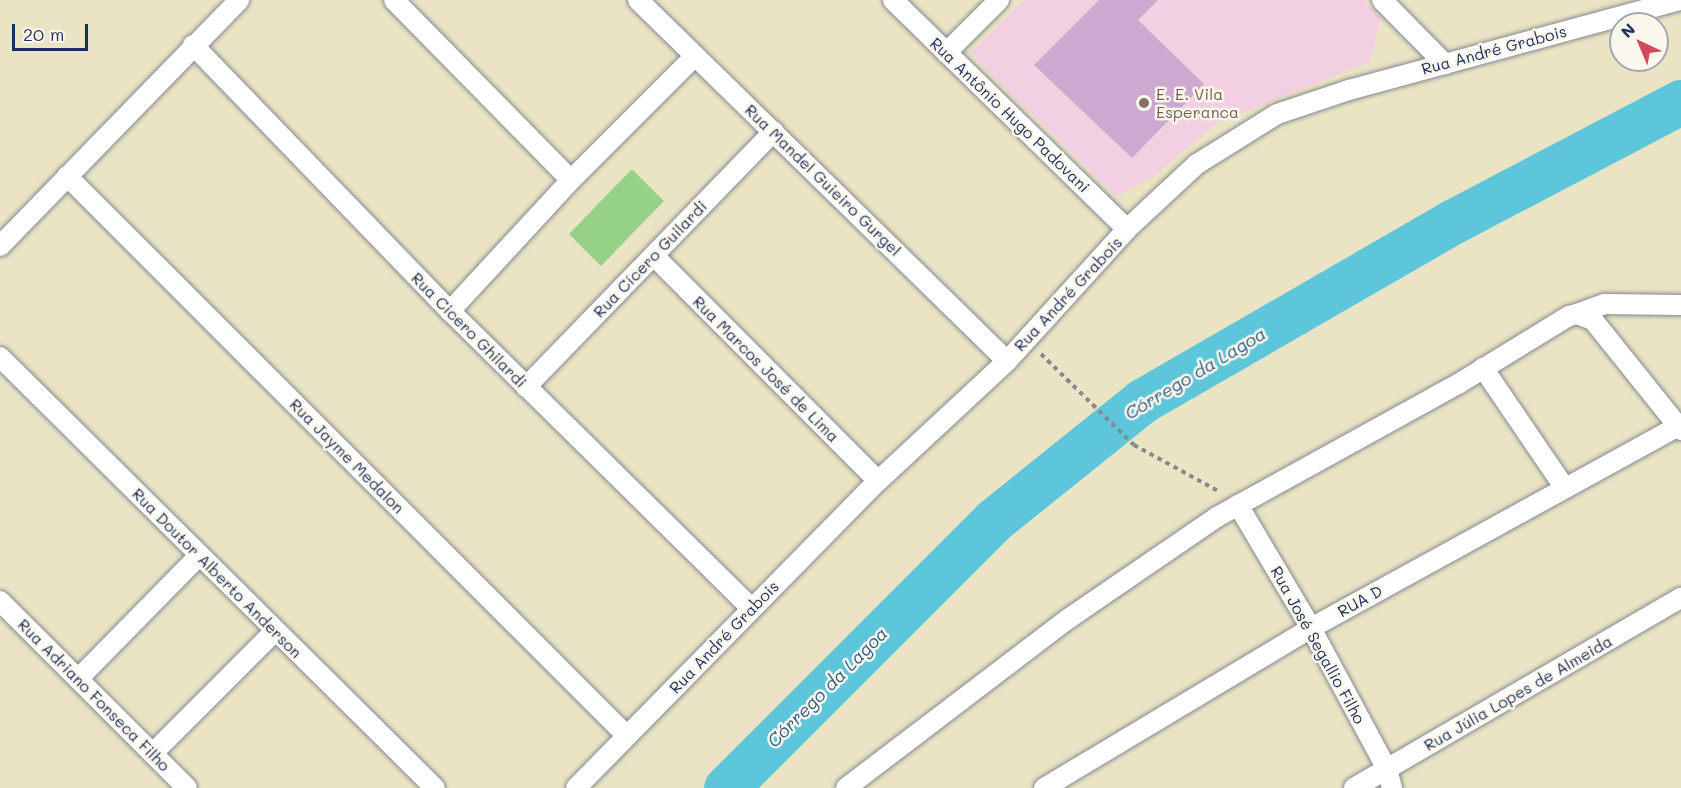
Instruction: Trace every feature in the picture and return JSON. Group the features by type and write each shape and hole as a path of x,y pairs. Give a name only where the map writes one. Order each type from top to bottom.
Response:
{"street":[{"path":"0,246 239,0"},
{"path":"394,0 571,180"},
{"name":"Rua Mandel Guieiro Gurgel","path":"638,0 1007,361"},
{"name":"Rua Antônio Hugo Padovani","path":"893,0 1127,230"},
{"path":"946,53 999,0"},
{"path":"1382,0 1445,64"},
{"name":"Rua André Grabois","path":"576,788 878,481 1007,361 1127,230 1197,164 1277,114 1364,85 1445,64 1645,4 1681,0"},
{"name":"Rua Cicero Ghilardi","path":"193,45 450,311 751,609"},
{"path":"450,311 571,180 694,56"},
{"name":"Rua Cícero Guilardi","path":"526,387 774,131"},
{"name":"Rua Jayme Medalon","path":"67,176 627,736"},
{"name":"Rua Marcos José de Lima","path":"654,256 878,481"},
{"path":"846,788 1068,619 1238,505 1577,314 1605,304 1681,305"},
{"path":"1577,314 1593,320 1680,427"},
{"name":"Rua Doutor Alberto Anderson","path":"0,357 435,788"},
{"path":"1483,368 1565,488"},
{"name":"RUA D","path":"1044,788 1311,628 1680,427"},
{"name":"Rua José Segallio Filho","path":"1238,505 1311,628 1387,769 1392,788"},
{"path":"78,679 199,556"},
{"name":"Rua Júlia Lopes de Almeida","path":"1354,788 1681,598"},
{"name":"Rua Adriano Fonseca Filho","path":"0,601 187,788"},
{"path":"153,753 275,631"}],"path":[{"path":"1027,339 1134,445 1233,500 1238,505"}],"shaded area":[{"name":"E. E. Vila Esperanca","path":"1024,0 1363,0 1381,18 1370,62 1217,123 1154,176 1116,197 970,53"}],"green space":[{"path":"632,169 664,201 601,266 569,234"}],"building":[{"path":"1099,0 1158,0 1138,20 1204,84 1132,158 1034,65"}],"waterway":[{"name":"Córrego da Lagoa","path":"726,788 994,520 1142,401 1454,221 1681,102"}],"place":[{"name":"E. E. Vila Esperanca","path":"1144,103"}]}
